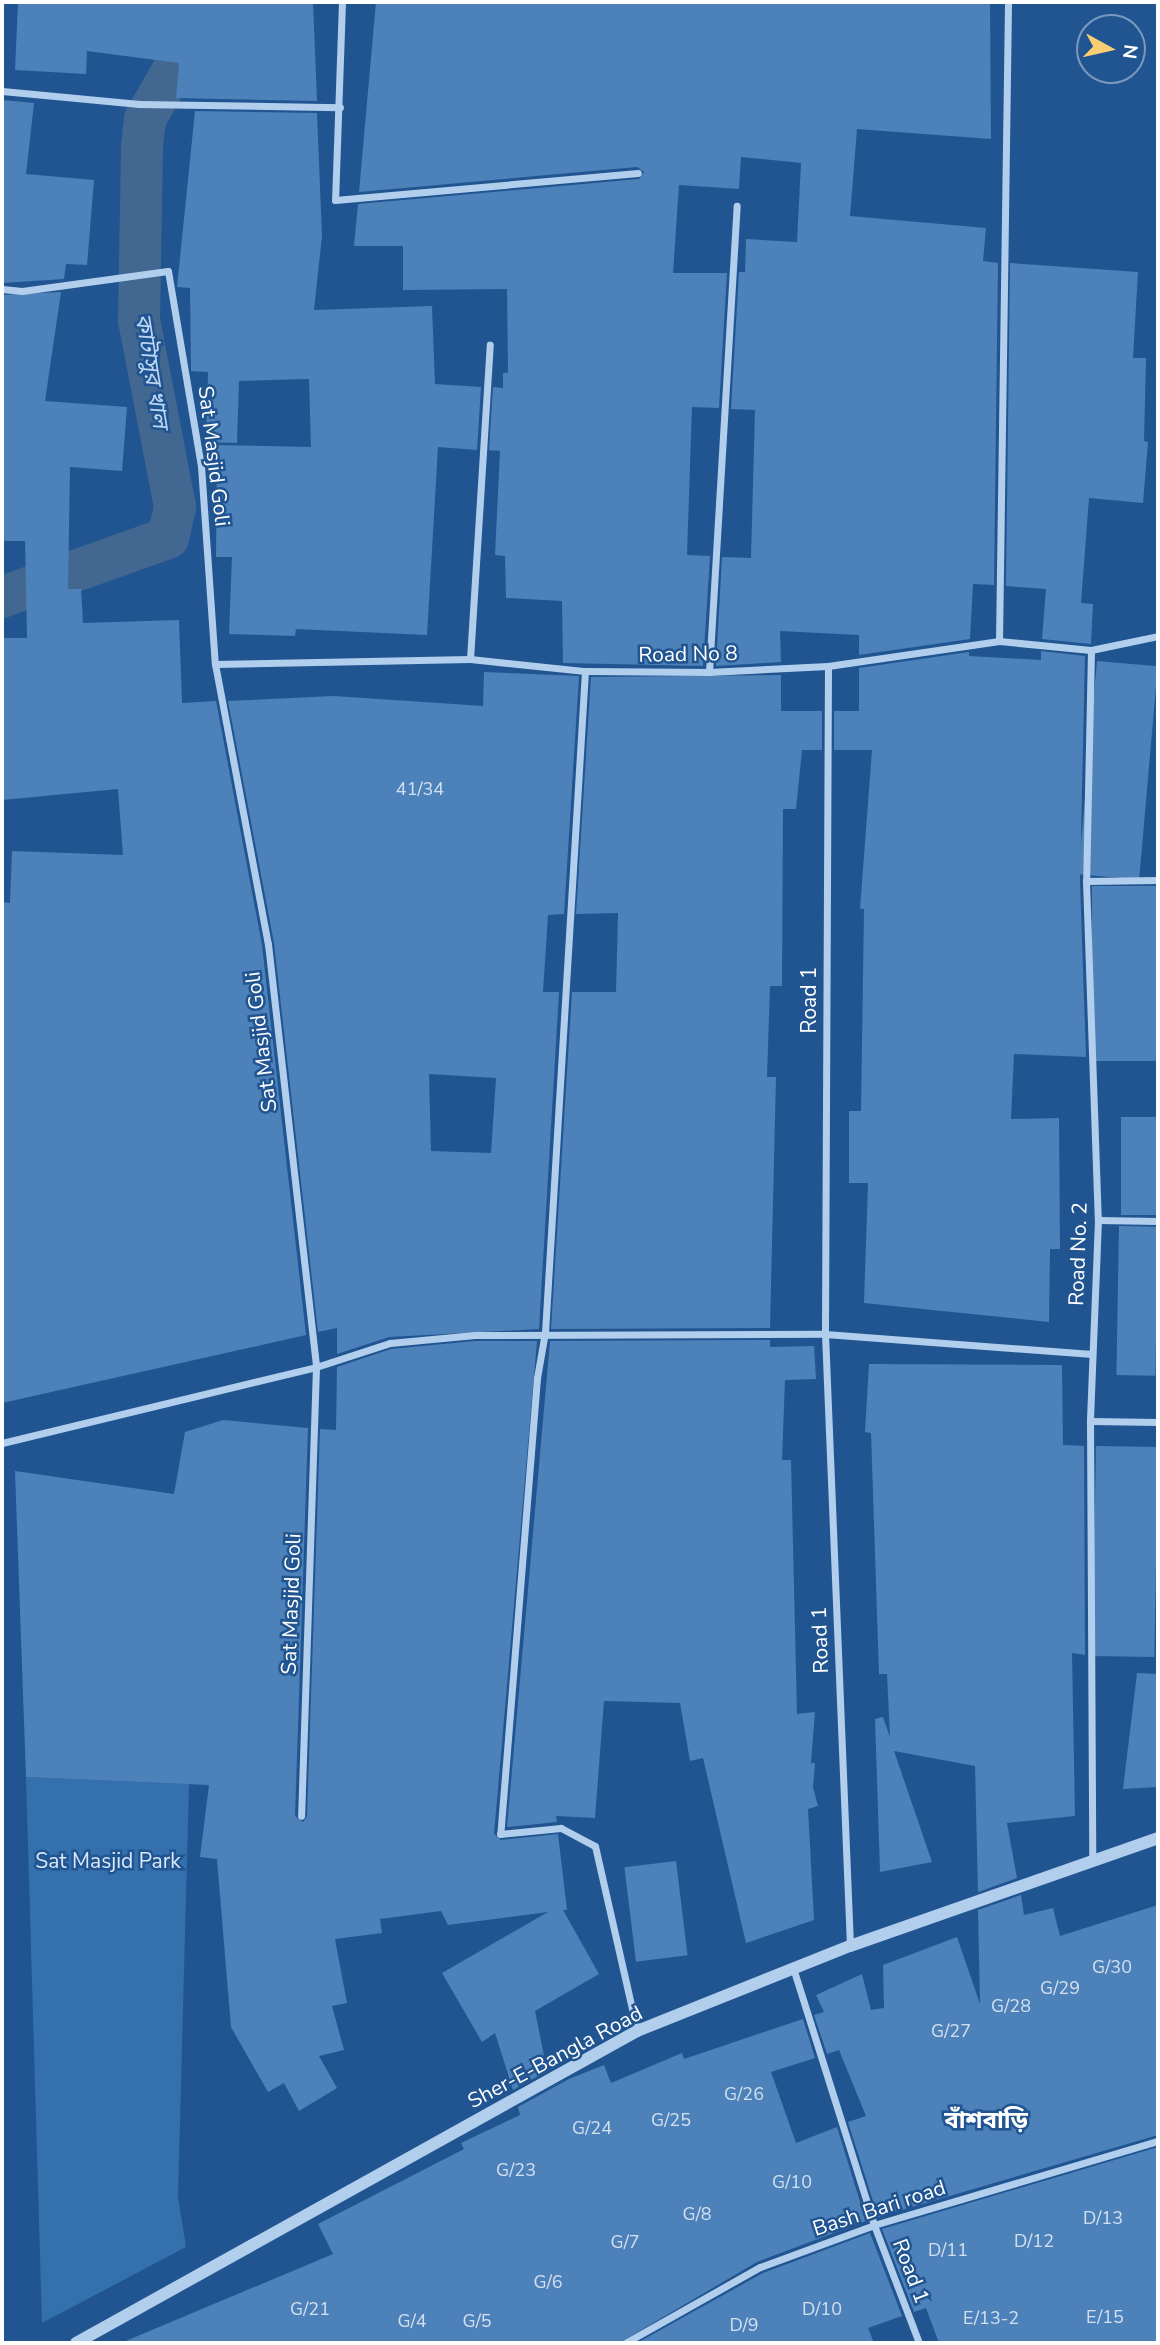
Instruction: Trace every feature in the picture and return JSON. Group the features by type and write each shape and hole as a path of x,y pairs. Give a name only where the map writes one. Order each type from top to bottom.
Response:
{"street":[{"path":"342,2 335,200 638,173"},
{"path":"999,640 1009,2"},
{"path":"2,91 139,104 340,107"},
{"path":"709,672 737,206"},
{"name":"Sat Masjid Goli","path":"2,289 22,292 168,271 201,466 215,664 268,944 316,1367 301,1816"},
{"path":"470,659 490,345"},
{"name":"Road No 8","path":"215,664 470,659 585,671 709,672 828,666 999,640 1091,650 1158,636"},
{"name":"Road No. 2","path":"1091,650 1086,881 1098,1220 1090,1421 1092,1858"},
{"name":"Road 1","path":"828,666 825,1334 850,1945"},
{"path":"585,671 544,1332 537,1378 500,1834 561,1828 595,1846 637,2031"},
{"path":"1086,881 1158,880"},
{"path":"1098,1220 1158,1221"},
{"path":"2,1443 316,1367 390,1343 544,1332 825,1334 1091,1354"},
{"path":"1090,1421 1158,1422"},
{"name":"Sher-E-Bangla Road","path":"76,2343 637,2031 794,1971 850,1945 1092,1858 1158,1838"},
{"name":"Road 1","path":"794,1971 874,2225 919,2343"},
{"name":"Bash Bari road","path":"625,2343 760,2267 874,2225 1158,2141"}],"green space":[{"name":"Sat Masjid Park","path":"26,1777 189,1784 178,2197 186,2247 42,2323"}],"building":[{"path":"18,2 313,3 317,101 176,98 179,63 87,51 86,74 15,70"},
{"path":"376,2 990,2 991,139 857,129 850,216 986,228 983,261 998,263 994,585 973,584 970,639 859,655 859,635 780,631 781,662 716,666 722,557 751,558 755,410 731,409 739,272 745,272 746,239 797,242 801,163 741,157 739,189 679,185 673,273 727,273 719,408 692,407 687,555 710,556 703,666 563,663 562,601 506,598 505,556 495,555 500,451 489,450 493,387 503,388 503,373 508,373 507,289 403,290 403,246 354,246 358,204 639,179 644,172 637,167 359,192"},
{"path":"2,100 34,103 26,174 94,180 87,265 66,264 64,279 2,283"},
{"path":"195,111 317,113 322,236 314,310 432,306 435,384 481,387 477,450 438,447 427,635 296,629 295,636 229,634 232,557 216,557 217,445 311,447 309,379 239,381 237,443 206,442 208,372 191,371 190,288 177,287"},
{"path":"1010,263 1138,272 1133,358 1146,358 1144,441 1148,442 1143,503 1089,498 1081,603 1093,604 1091,644 1042,639 1046,589 1006,586"},
{"path":"61,292 45,401 127,407 122,471 70,467 68,589 81,589 83,623 179,620 182,703 216,701 262,945 306,1335 2,1403 2,902 10,903 12,851 123,855 118,789 2,800 2,638 27,638 25,541 2,541 2,295"},
{"path":"1041,651 1085,656 1080,881 1086,1057 1014,1054 1011,1119 1059,1118 1060,1249 1050,1249 1049,1322 864,1303 868,1183 849,1183 849,1111 861,1111 864,909 860,909 872,750 834,750 834,711 859,711 859,668 969,652 969,656 1041,660"},
{"path":"1097,661 1158,666 1139,880 1078,874"},
{"path":"484,672 579,676 564,914 548,915 543,992 559,992 539,1329 389,1337 337,1354 337,1328 318,1332 274,943 228,701 334,696 483,706","holes":["429,1074 496,1078 491,1153 431,1151"]},
{"path":"781,675 781,711 822,711 822,750 802,750 796,809 783,809 782,986 770,986 767,1077 776,1077 770,1328 551,1329 572,992 616,992 618,913 576,914 591,677"},
{"path":"1092,886 1158,886 1158,1061 1092,1061"},
{"path":"1121,1117 1158,1117 1158,1215 1121,1215"},
{"path":"1119,1226 1158,1227 1155,1376 1116,1375"},
{"path":"770,1340 770,1347 814,1346 816,1379 785,1380 782,1460 791,1460 797,1714 815,1712 811,1763 815,1763 813,1787 818,1806 808,1809 814,1920 746,1943 703,1758 690,1761 680,1703 604,1701 595,1818 556,1816 557,1822 507,1827 550,1341"},
{"path":"475,1341 537,1341 494,1834 501,1840 558,1834 567,1910 563,1910 599,1974 535,2011 547,2071 513,2090 495,2033 482,2042 442,1973 548,1912 448,1925 441,1911 380,1919 382,1933 335,1939 347,2003 332,2006 344,2050 319,2056 337,2088 299,2111 284,2083 268,2092 231,2027 217,1859 200,1857 209,1785 26,1777 15,1471 174,1494 185,1432 223,1420 308,1428 295,1816 303,1822 307,1816 320,1429 336,1430 337,1367 391,1349"},
{"path":"869,1364 1062,1365 1063,1445 1084,1446 1085,1655 1072,1653 1075,1816 1007,1823 1017,1878 978,1892 975,1766 894,1751 932,1862 880,1872 875,1719 883,1717 890,1737 887,1674 879,1674 871,1433 865,1432"},
{"path":"1096,1446 1158,1447 1154,1657 1092,1656"},
{"path":"1137,1673 1158,1674 1158,1787 1123,1789"},
{"path":"676,1861 688,1955 636,1962 624,1867"},
{"path":"1021,1895 1024,1915 1053,1908 1060,1936 1158,1905 1158,2135 878,2217 848,2122 866,2116 839,2050 827,2054 814,2015 824,2012 816,1995 862,1974 871,2010 884,2008 883,1965 957,1937 980,2004 978,1910"},
{"path":"803,2019 815,2058 771,2072 796,2143 837,2127 866,2221 757,2262 619,2343 121,2343 333,2254 318,2224 464,2149 461,2143 520,2115 518,2107 569,2079 604,2065 611,2083 682,2053 684,2059"},
{"path":"1158,2147 1158,2343 939,2343 926,2308 914,2312 882,2229"},
{"path":"870,2233 902,2316 868,2328 874,2343 637,2343 763,2273"}],"waterway":[{"name":"কাটাসুর খাল","path":"2,597 168,538 175,507 139,320 142,147 145,119 212,2"}],"district":[{"name":"বাঁশবাড়ি","path":"986,2121"}]}
